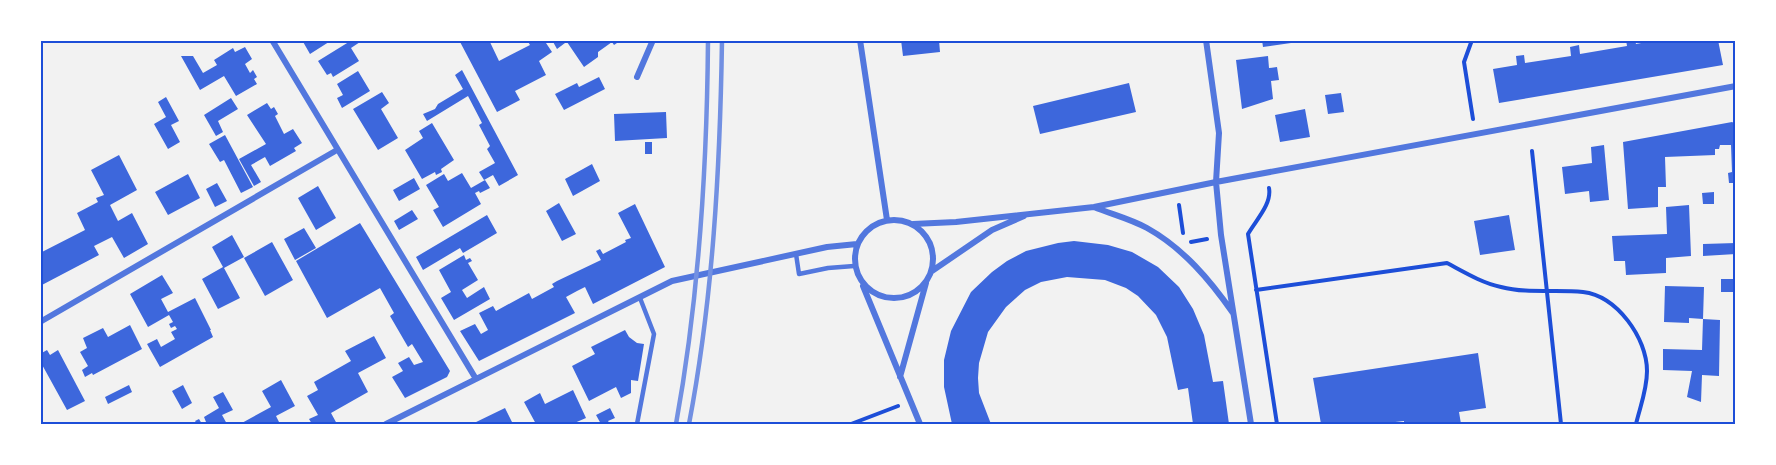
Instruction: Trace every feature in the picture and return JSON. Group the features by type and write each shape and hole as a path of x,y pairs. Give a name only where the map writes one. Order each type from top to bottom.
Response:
{"street":[{"path":"272,40 476,378"},
{"path":"637,77 653,40"},
{"path":"860,40 887,220"},
{"path":"1206,40 1219,133 1216,182 1221,236 1251,424"},
{"path":"913,224 956,222 1094,207 1216,182 1736,86"},
{"path":"40,322 337,150"},
{"path":"1094,207 1146,227 1176,247 1214,286 1234,315"},
{"path":"932,271 992,230 1030,214"},
{"path":"900,378 926,283 932,271 934,257 931,244 924,232 913,224 900,220 887,220 874,224 864,232 857,244 854,266 862,283 900,378 920,424"},
{"path":"386,424 672,281 796,254 857,244"},
{"path":"862,283 883,298 894,299 926,283"}],"lane":[{"path":"796,254 799,274 854,266"},
{"path":"637,424 654,334 640,298"}],"path":[{"path":"1472,40 1464,62 1475,135"},
{"path":"1532,151 1562,424"},
{"path":"1268,183 1270,195 1268,203 1248,234 1277,424"},
{"path":"1178,201 1184,243 1207,239"},
{"path":"1256,290 1447,263 1464,273 1501,287 1547,292 1585,292 1606,299 1620,310 1631,324 1645,354 1646,387 1636,424"},
{"path":"852,424 883,412"}],"building":[{"path":"302,40 332,40 310,54"},
{"path":"352,40 363,40 351,48 359,61 333,77 331,73 327,75 318,61"},
{"path":"459,40 489,40 499,61 530,45 527,40 544,40 552,52 539,61 546,75 515,91 520,100 497,112"},
{"path":"552,40 569,40 557,49"},
{"path":"569,40 615,40 617,43 614,45 612,42 598,52 598,57 584,67 567,42"},
{"path":"901,40 939,40 940,52 903,56"},
{"path":"1262,40 1298,40 1298,42 1263,47"},
{"path":"1626,40 1635,40 1636,44 1657,40 1718,40 1723,65 1499,103 1493,69 1517,65 1516,56 1524,55 1525,63 1571,56 1570,47 1579,45 1580,54 1627,46"},
{"path":"245,47 252,59 245,64 250,73 253,70 257,77 254,79 257,84 236,96 224,76 200,90 181,56 193,56 203,73 217,65 214,60 233,48 235,52"},
{"path":"1268,56 1269,68 1277,67 1279,80 1271,81 1273,99 1242,109 1236,60"},
{"path":"462,70 518,175 499,186 493,175 484,180 479,172 495,163 487,149 490,146 479,125 482,123 468,96 427,121 423,114 435,109 438,104 463,89 455,75"},
{"path":"358,71 370,91 342,108 337,98 343,95 337,84"},
{"path":"599,77 605,89 564,110 555,94 577,83 579,87"},
{"path":"1129,83 1136,112 1040,134 1033,106"},
{"path":"382,92 389,103 381,109 398,138 378,150 353,109"},
{"path":"1341,93 1344,112 1328,114 1325,95"},
{"path":"166,97 179,121 171,125 180,142 168,149 154,124 166,117 158,102"},
{"path":"231,98 238,109 218,121 223,132 216,136 204,115"},
{"path":"267,103 271,109 274,107 278,114 275,116 284,134 293,129 302,143 294,148 296,151 270,166 265,157 251,165 261,182 254,186 239,159 266,144 247,115"},
{"path":"1305,109 1310,137 1280,142 1275,115"},
{"path":"666,112 667,138 615,141 614,114"},
{"path":"1732,122 1736,124 1736,198 1734,198 1733,183 1729,183 1728,173 1732,172 1731,145 1720,145 1719,149 1715,149 1715,155 1665,157 1666,187 1658,187 1658,207 1628,209 1623,142"},
{"path":"432,123 454,160 441,169 442,172 436,175 435,172 422,179 405,150 423,138 419,131"},
{"path":"225,135 253,187 241,193 224,160 220,162 209,144"},
{"path":"645,142 652,142 652,154 645,154"},
{"path":"1604,145 1609,200 1590,202 1589,191 1565,194 1562,167 1592,163 1591,147"},
{"path":"119,155 137,190 110,205 118,221 132,213 148,244 124,258 112,237 94,246 99,255 40,286 40,253 85,230 77,213 98,202 96,198 104,195 91,170"},
{"path":"592,164 600,181 573,196 565,179"},
{"path":"462,173 471,188 485,180 490,188 475,193 481,204 443,227 433,210 439,207 426,185 444,174 448,181"},
{"path":"188,174 200,198 168,215 155,192"},
{"path":"414,178 420,189 399,201 393,190"},
{"path":"217,183 227,201 215,207 206,189"},
{"path":"318,186 336,218 316,230 298,198"},
{"path":"1714,192 1714,204 1703,204 1702,193"},
{"path":"559,203 576,234 562,241 546,211"},
{"path":"635,204 665,267 593,304 585,287 577,291 566,297 575,313 479,361 460,331 475,324 481,334 488,330 479,313 493,306 496,311 529,293 532,299 554,287 552,284 557,281 601,260 596,251 600,249 603,254 626,242 625,240 631,238 618,213"},
{"path":"1689,205 1691,256 1666,258 1666,273 1626,275 1625,261 1614,261 1612,236 1667,234 1666,207"},
{"path":"412,210 418,219 399,230 394,221"},
{"path":"487,215 497,233 463,253 460,248 423,270 416,257"},
{"path":"1509,215 1515,250 1480,255 1474,221"},
{"path":"360,223 450,371 447,377 405,398 392,377 403,371 398,363 409,357 414,365 423,362 412,344 408,347 390,316 394,313 380,288 327,318 296,261"},
{"path":"304,228 316,248 295,260 284,239"},
{"path":"232,235 244,257 224,268 240,298 218,309 202,279 223,267 212,247"},
{"path":"1074,241 1108,245 1132,252 1158,267 1179,287 1193,309 1204,335 1213,382 1223,381 1229,424 1193,424 1188,388 1178,390 1167,337 1156,315 1138,296 1126,288 1105,280 1067,277 1041,282 1025,290 1006,307 988,332 979,363 978,378 979,393 991,424 952,424 944,387 944,360 951,331 971,292 992,272 1026,251"},
{"path":"272,242 293,280 265,296 244,258"},
{"path":"1736,243 1736,254 1703,256 1703,244"},
{"path":"464,255 466,260 470,258 472,261 468,263 478,280 462,290 467,298 484,287 490,299 454,320 441,298 451,292 439,270"},
{"path":"162,275 173,293 161,299 168,312 195,298 213,337 160,367 147,344 157,339 161,347 175,339 171,332 177,329 175,326 171,328 169,324 173,322 169,315 148,327 130,294"},
{"path":"1721,279 1736,279 1736,292 1721,292"},
{"path":"1665,286 1704,287 1703,319 1689,318 1689,323 1664,322"},
{"path":"1703,319 1720,320 1719,376 1702,375 1701,402 1687,397 1692,371 1663,370 1663,349 1702,350"},
{"path":"130,325 142,349 85,377 82,370 88,366 80,352 87,348 83,338 103,328 108,337"},
{"path":"625,330 629,337 637,343 644,344 638,381 631,380 631,393 621,398 616,387 589,401 572,366 595,354 591,347"},
{"path":"374,336 386,358 358,373 368,392 331,413 337,424 312,424 309,419 318,415 307,396 318,390 314,382 351,361 345,351"},
{"path":"47,350 50,355 58,350 85,401 67,410 40,361 40,354"},
{"path":"1478,353 1486,408 1459,412 1461,424 1404,424 1404,421 1378,424 1321,424 1313,378"},
{"path":"281,380 295,406 276,416 280,424 240,424 271,407 262,391"},
{"path":"129,385 132,392 108,404 105,397"},
{"path":"183,385 192,403 182,409 172,391"},
{"path":"573,390 586,418 572,424 536,424 524,402 540,393 545,404"},
{"path":"223,392 233,410 222,415 227,424 202,424 206,422 204,417 219,408 213,397"},
{"path":"505,408 513,424 472,424"},
{"path":"610,408 615,418 608,421 610,424 601,424 596,415"}],"railway":[{"path":"676,424 696,281 704,185 708,40"},
{"path":"689,424 704,329 714,233 722,40"}]}
